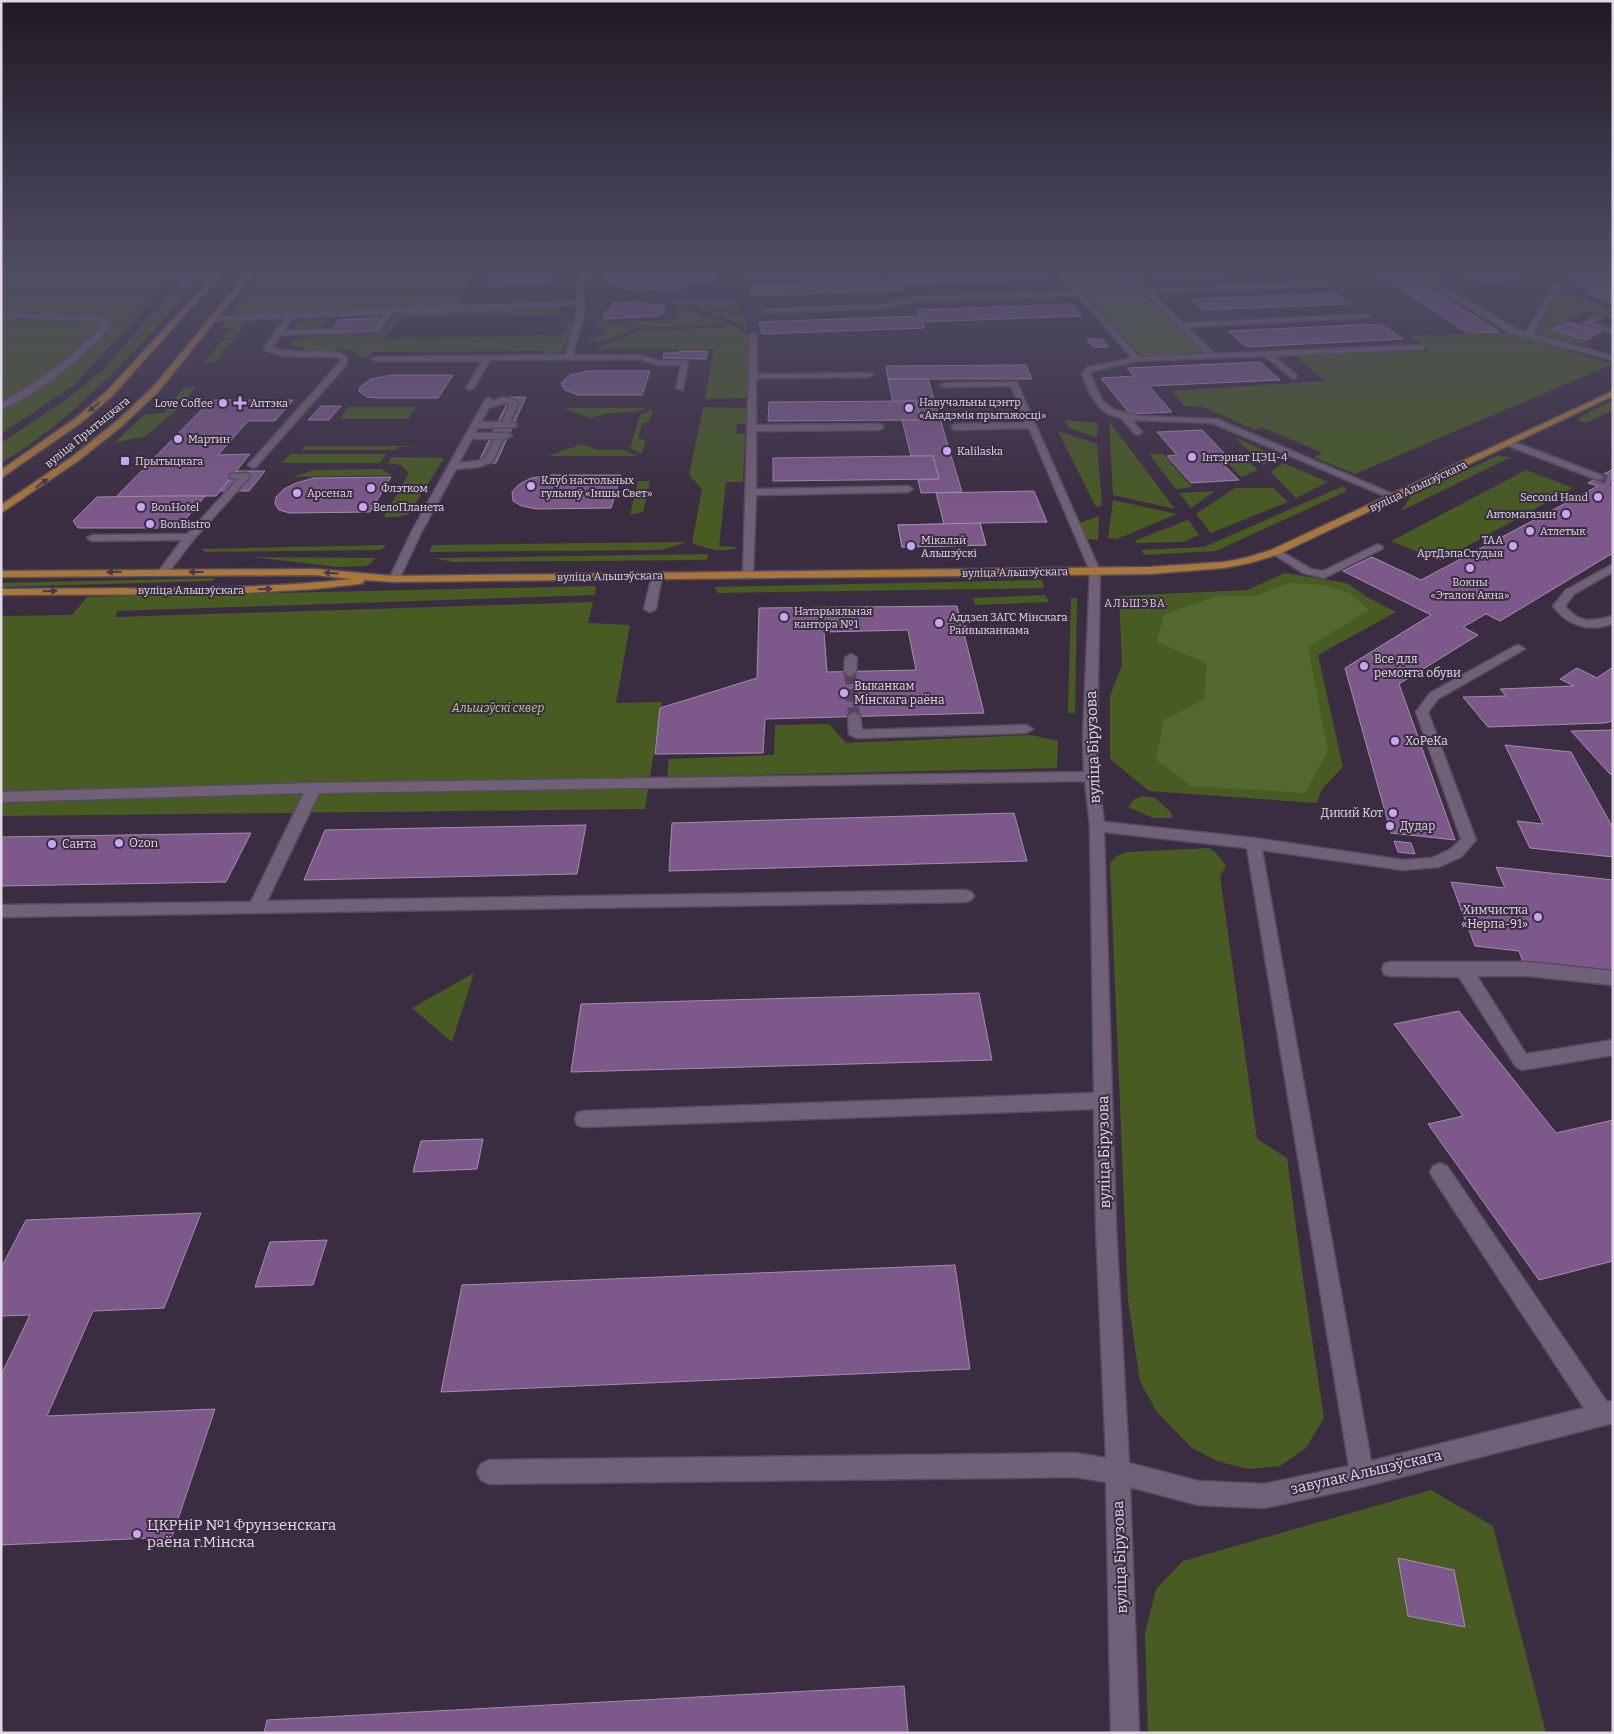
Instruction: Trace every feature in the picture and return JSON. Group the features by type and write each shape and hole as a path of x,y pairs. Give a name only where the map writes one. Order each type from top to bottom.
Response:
{"main road":[{"name":"вуліца Прытыцкага","path":"1,475 79,420 109,394 149,350"},
{"name":"вуліца Прытыцкага","path":"1,510 67,464 120,423 155,390 187,350"},
{"name":"вуліца Альшэўскага","path":"1,574 314,572 394,579 1169,570 1214,566 1242,562 1275,552 1396,497 1613,393"},
{"name":"вуліца Альшэўскага","path":"1,592 315,587 380,578"}],"street":[{"path":"1,407 58,372 84,350"},
{"path":"253,465 343,364 344,358 338,355 294,356 269,353 270,350"},
{"path":"568,358 570,350"},
{"path":"748,575 753,428 753,350"},
{"path":"1129,350 1137,359"},
{"path":"1207,350 1213,356"},
{"path":"1138,432 1125,417 1102,406 1092,390 1086,374 1090,369 1137,359 1345,350"},
{"path":"1582,350 1613,358"},
{"path":"1594,353 1598,350"},
{"path":"1266,353 1293,377"},
{"path":"375,359 641,357 657,363 685,362 680,388"},
{"path":"470,388 487,358"},
{"path":"753,376 869,375"},
{"path":"944,385 1014,384 1095,571"},
{"path":"394,579 417,531 488,403 503,400 513,401 510,422 476,425"},
{"path":"1125,417 1186,418 1214,421 1396,497"},
{"path":"955,427 1032,425"},
{"path":"753,428 880,427"},
{"path":"454,466 478,464 489,460 503,438 470,436"},
{"path":"1509,443 1598,477"},
{"path":"163,572 234,479"},
{"path":"751,492 908,489"},
{"path":"92,538 190,537"},
{"path":"1275,552 1307,570 1324,575 1378,547"},
{"path":"1613,567 1570,592 1559,606 1566,616 1585,624 1603,624 1613,619"},
{"name":"вуліца Бірузова","path":"1095,571 1091,696 1091,776 1096,826 1106,1227 1118,1472 1125,1733"},
{"path":"650,609 656,576"},
{"path":"1096,826 1254,843 1403,865 1434,863 1456,853 1469,840 1422,712 1434,696 1519,649"},
{"path":"850,658 850,672"},
{"path":"854,716 856,734 1026,729"},
{"path":"1,797 314,788 1091,776"},
{"path":"256,908 314,788"},
{"path":"1254,843 1362,1475"},
{"path":"1,911 966,896"},
{"path":"1390,969 1528,969 1613,978"},
{"path":"1464,970 1522,1062 1613,1047"},
{"path":"584,1119 1103,1101"},
{"path":"1440,1172 1607,1414"},
{"name":"завулак Альшэўскага","path":"488,1472 1075,1465 1118,1472 1198,1493 1264,1496 1362,1475 1607,1414"}],"green space":[{"path":"1,350 106,350 74,385 1,434"},
{"path":"120,350 135,350 87,398 60,421 1,463 1,443 67,399 103,370"},
{"path":"215,350 225,350 216,362 205,363"},
{"path":"308,350 563,350 554,355 544,354 544,351 372,352 368,357 362,358 351,350"},
{"path":"714,350 750,350 748,398 705,399"},
{"path":"1135,350 1205,350 1207,352 1141,356"},
{"path":"1428,350 1566,350 1613,364 1355,474 1314,457 1323,453 1262,427 1255,430 1203,407 1184,406 1172,391 1325,381 1294,355 1429,351"},
{"path":"196,387 180,406 168,407 184,388"},
{"path":"1613,400 1613,410 1585,423 1576,419"},
{"path":"348,407 416,407 408,419 340,419"},
{"path":"703,407 748,408 746,424 737,424 736,434 745,434 743,482 726,482 719,546 738,547 727,550 709,549 692,543 702,489 689,475"},
{"path":"564,408 646,408 634,412 610,413 590,418"},
{"path":"167,409 177,409 146,436 114,443 144,415 163,413"},
{"path":"653,409 649,421 642,424 638,438 646,441 641,454 630,448 640,415"},
{"path":"1065,420 1098,423 1097,437 1068,428"},
{"path":"1109,421 1175,509 1113,495"},
{"path":"1058,431 1097,444 1102,506 1096,507"},
{"path":"1233,436 1276,456 1264,465"},
{"path":"582,444 598,450 623,450 637,456 547,456"},
{"path":"305,446 422,446 398,447 396,450 302,450"},
{"path":"290,454 386,454 380,463 282,463"},
{"path":"1149,454 1163,454 1192,487 1176,489"},
{"path":"1497,456 1511,457 1401,511 1411,496"},
{"path":"392,457 444,458 409,514 398,517 384,517 409,473 401,465 388,463"},
{"path":"1246,460 1258,470 1241,477 1226,461"},
{"path":"1283,463 1328,482 1296,498 1271,472"},
{"path":"381,469 392,475 293,477 313,470"},
{"path":"1526,470 1573,488 1440,561 1391,541"},
{"path":"638,481 650,481 643,512 630,515"},
{"path":"1343,486 1347,491 1216,551 1144,555 1141,550 1204,547"},
{"path":"1235,488 1273,488 1288,502 1211,533 1196,514"},
{"path":"1215,491 1191,508 1179,493 1180,493"},
{"path":"1113,500 1177,514 1117,539 1108,538"},
{"path":"1099,516 1098,540 1084,539 1080,523"},
{"path":"1188,520 1199,535 1182,542 1137,543 1134,541"},
{"path":"684,542 662,550 429,552 432,545"},
{"path":"386,545 381,550 205,552 201,549"},
{"path":"708,554 707,560 452,562 434,558"},
{"path":"252,557 376,558 365,566 337,567"},
{"path":"1285,573 1347,583 1367,597 1396,612 1318,655 1343,767 1322,789 1317,803 1149,791 1110,759 1110,696 1122,665 1119,596 1247,590"},
{"path":"215,578 212,581 1,587 1,583"},
{"path":"1042,580 1044,588 717,593 715,587"},
{"path":"1289,583 1324,585 1351,594 1369,610 1308,647 1328,751 1305,793 1191,786 1156,759 1164,720 1204,699 1207,663 1157,642 1164,614 1219,596 1256,596"},
{"name":"Альшэўскі сквер","path":"596,586 595,595 117,611 116,617 593,602 588,623 630,625 616,703 662,702 645,809 1,816 1,616 72,615 87,597"},
{"path":"1045,595 1049,602 975,605 973,598"},
{"path":"1071,598 1077,598 1075,713 1068,713"},
{"path":"829,724 846,743 1031,735 1058,741 1057,768 667,777 669,759 774,755 775,725"},
{"path":"1143,796 1155,798 1171,812 1172,818 1153,818 1128,807 1135,799"},
{"path":"1209,848 1217,854 1226,866 1220,876 1257,1139 1287,1158 1324,1418 1306,1448 1280,1466 1248,1469 1217,1461 1192,1448 1156,1411 1140,1381 1128,1300 1110,863 1117,856 1127,852"},
{"path":"474,973 452,1042 412,1008"},
{"path":"1431,1490 1493,1526 1546,1733 1148,1733 1145,1633 1156,1589 1183,1561"}],"building":[{"path":"679,351 708,351 706,359 663,358 664,353 679,353"},
{"path":"1260,362 1280,380 1149,386 1172,412 1130,414 1101,378 1134,376 1127,368"},
{"path":"1026,365 1032,379 888,379 886,366"},
{"path":"588,371 650,371 642,395 578,395 565,390 562,386 562,382 570,375"},
{"path":"391,375 453,375 438,398 377,398 367,397 359,391 360,387 371,379"},
{"path":"888,379 928,379 962,492 921,493 918,480 939,479 933,456 911,456 902,420 921,420 916,401 893,402"},
{"path":"510,397 526,397 496,463 478,463"},
{"path":"211,400 293,400 275,421 248,421 218,455 250,454 216,496 116,497"},
{"path":"916,401 921,420 768,421 769,402"},
{"path":"321,406 341,406 329,420 308,420"},
{"name":"Інтэрнат ЦЭЦ-4","path":"1202,430 1226,455 1215,456 1239,480 1191,483 1167,456 1177,455 1157,432"},
{"path":"933,456 939,479 773,481 773,458"},
{"path":"1613,469 1613,553 1500,621 1486,614 1463,627 1478,635 1399,684 1455,840 1391,833 1345,668 1431,615 1343,571 1372,557 1421,580 1598,486 1588,483"},
{"path":"237,471 265,471 249,491 220,491"},
{"path":"551,475 621,475 611,508 536,509 522,506 513,501 512,492 518,485 531,478"},
{"path":"391,477 370,512 290,513 279,510 275,504 276,497 284,489 296,483 314,478"},
{"path":"1034,491 1047,522 980,523 986,545 902,547 898,525 944,524 936,493"},
{"name":"BonHotel","path":"205,496 178,528 78,528 73,521 97,497"},
{"path":"980,523 986,545 902,547 898,525"},
{"name":"Выканкам Мінскага раёна","path":"957,606 984,713 765,719 763,753 655,754 660,708 757,678 759,608","holes":["908,630 916,670 827,672 824,632"]},
{"path":"1613,667 1613,721 1605,723 1488,727 1463,697 1506,696 1500,689 1574,686 1560,679 1577,668 1597,678"},
{"path":"1613,730 1613,774 1610,774 1571,731"},
{"path":"1505,745 1571,752 1613,828 1613,857 1530,848 1517,821 1543,824"},
{"path":"1014,813 1027,861 669,871 672,823"},
{"path":"586,825 577,874 304,880 325,830"},
{"path":"251,833 226,882 1,886 1,837"},
{"path":"1394,841 1411,843 1415,854 1398,852"},
{"name":"Химчистка «Нерпа-91»","path":"1496,867 1613,880 1613,972 1523,962 1519,951 1475,946 1451,882 1505,888"},
{"path":"979,993 992,1060 571,1072 581,1004"},
{"path":"1459,1011 1556,1133 1613,1120 1613,1261 1539,1280 1428,1124 1463,1116 1394,1024"},
{"path":"483,1139 477,1169 413,1172 421,1141"},
{"path":"201,1213 164,1308 93,1311 47,1416 215,1409 172,1537 1,1545 1,1375 30,1315 1,1316 1,1268 26,1220"},
{"path":"327,1240 313,1285 255,1287 270,1242"},
{"path":"955,1265 970,1369 441,1392 462,1285"},
{"path":"1398,1558 1454,1570 1465,1627 1408,1616"},
{"path":"904,1686 908,1733 264,1733 267,1720"}],"tunnel":[{"path":"1598,477 1613,482"},
{"path":"850,672 854,716"}],"place":[{"name":"Love Coffee","path":"223,403"},
{"name":"Аптэка","path":"240,403"},
{"name":"Навучальны цэнтр «Акадэмія прыгажосці»","path":"909,408"},
{"name":"Мартин","path":"178,439"},
{"name":"Kalilaska","path":"947,451"},
{"name":"Інтэрнат ЦЭЦ-4","path":"1192,457"},
{"name":"Прытыцкага","path":"125,461"},
{"name":"Клуб настольных гульняў «Іншы Свет»","path":"531,486"},
{"name":"Флэтком","path":"371,488"},
{"name":"Арсенал","path":"297,493"},
{"name":"Second Hand","path":"1598,497"},
{"name":"BonHotel","path":"141,507"},
{"name":"ВелоПланета","path":"363,507"},
{"name":"Автомагазин","path":"1566,514"},
{"name":"BonBistro","path":"150,524"},
{"name":"Атлетык","path":"1530,531"},
{"name":"Мікалай Альшэўскі","path":"911,546"},
{"name":"ТАА АртДэпаСтудыя","path":"1513,546"},
{"name":"Вокны «Эталон Акна»","path":"1470,568"},
{"name":"Натарыяльная кантора №1","path":"784,617"},
{"name":"Аддзел ЗАГС Мінскага Райвыканкама","path":"939,623"},
{"name":"Все для ремонта обуви","path":"1364,666"},
{"name":"Выканкам Мінскага раёна","path":"844,693"},
{"name":"ХоРеКа","path":"1395,741"},
{"name":"Дикий Кот","path":"1393,813"},
{"name":"Дудар","path":"1390,826"},
{"name":"Ozon","path":"119,843"},
{"name":"Санта","path":"52,844"},
{"name":"Химчистка «Нерпа-91»","path":"1538,917"},
{"name":"ЦКРНіР №1 Фрунзенскага раёна г.Мінска","path":"137,1534"}],"district":[{"name":"АЛЬШЭВА","path":"1135,603"}]}
